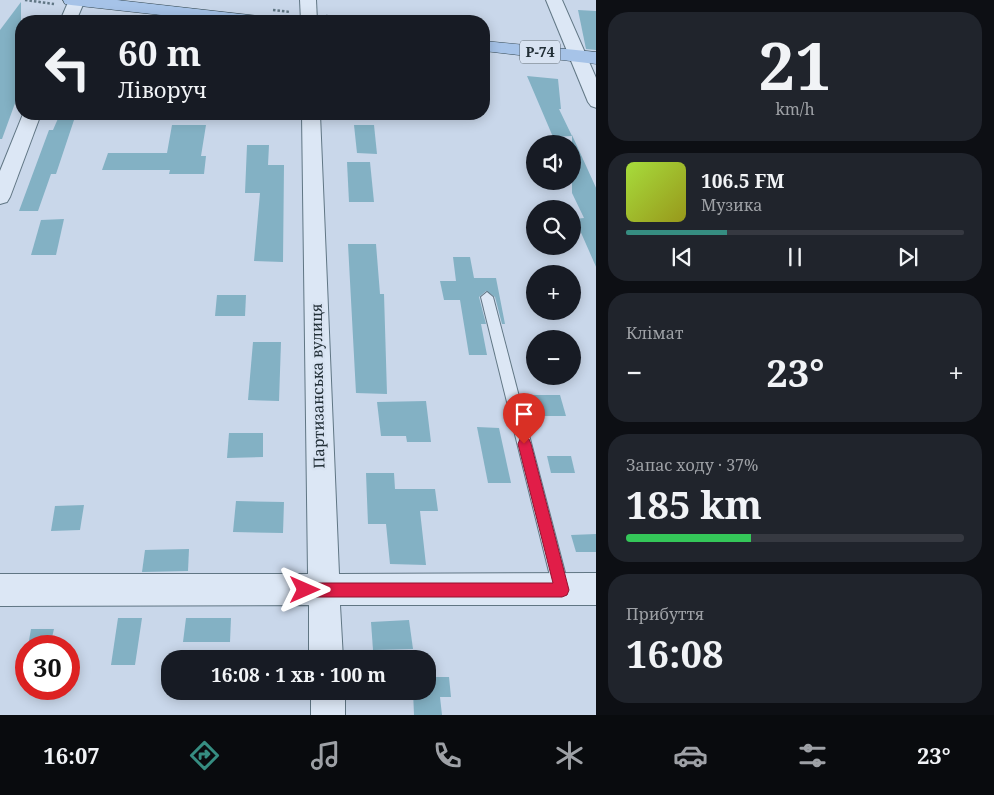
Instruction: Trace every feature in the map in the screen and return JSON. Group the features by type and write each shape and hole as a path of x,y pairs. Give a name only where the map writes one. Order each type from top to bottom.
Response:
{"main road":[{"path":"72,0 264,15"},
{"name":"Р-74","path":"490,47 596,58"}],"street":[{"path":"71,15 77,0"},
{"path":"554,0 596,102"},
{"path":"0,197 30,120"},
{"name":"Партизанська вулиця","path":"312,120 326,650"},
{"path":"0,590 596,590"},
{"path":"328,700 328,715"}],"lane":[{"path":"487,297 562,590"}],"path":[{"path":"264,15 308,12 330,15"}],"building":[{"path":"21,2 21,15 15,15 15,103 2,139 0,139 0,30"},
{"path":"578,10 596,11 596,50 586,49"},
{"path":"527,76 558,79 561,109 559,109 572,135 552,135"},
{"path":"57,120 74,120 56,174 51,174 38,211 19,211 49,130 53,130"},
{"path":"172,125 206,125 201,156 206,156 204,174 169,174 170,170 102,170 108,153 167,153"},
{"path":"354,125 374,125 377,154 357,153"},
{"path":"247,145 269,145 268,165 284,165 283,262 254,261 260,193 245,193"},
{"path":"581,155 596,188 596,267 581,233 581,218 584,218 581,212 581,200 575,200 572,190 581,190"},
{"path":"347,162 370,162 374,202 349,202"},
{"path":"64,219 56,255 31,255 41,220"},
{"path":"348,244 376,244 380,294 384,294 387,394 356,393"},
{"path":"453,257 470,257 474,278 496,278 505,324 502,324 495,297 486,291 479,297 486,324 481,324 487,355 469,355 460,300 444,300 440,281 456,281"},
{"path":"217,295 246,295 245,316 215,316"},
{"path":"253,342 281,342 279,401 248,400"},
{"path":"529,395 560,395 566,416 534,416"},
{"path":"426,401 431,442 407,442 406,436 381,436 377,402"},
{"path":"477,427 499,428 511,483 488,483"},
{"path":"229,433 263,433 263,457 227,458"},
{"path":"547,456 571,456 575,473 551,473"},
{"path":"366,473 394,473 395,489 435,489 438,511 420,511 426,565 390,564 386,524 368,524"},
{"path":"236,501 284,502 283,533 233,532"},
{"path":"84,505 80,530 51,531 55,506"},
{"path":"596,534 596,552 576,552 571,535"},
{"path":"189,549 188,571 142,572 145,550"},
{"path":"118,618 142,618 135,665 111,665"},
{"path":"186,618 231,618 230,642 183,642"},
{"path":"409,620 413,649 373,650 371,622"},
{"path":"31,629 54,629 53,635 30,635"},
{"path":"436,677 449,677 451,697 440,697 442,715 414,715 413,700 436,700"}],"route":[{"path":"305,590 562,590 524,444"}]}
